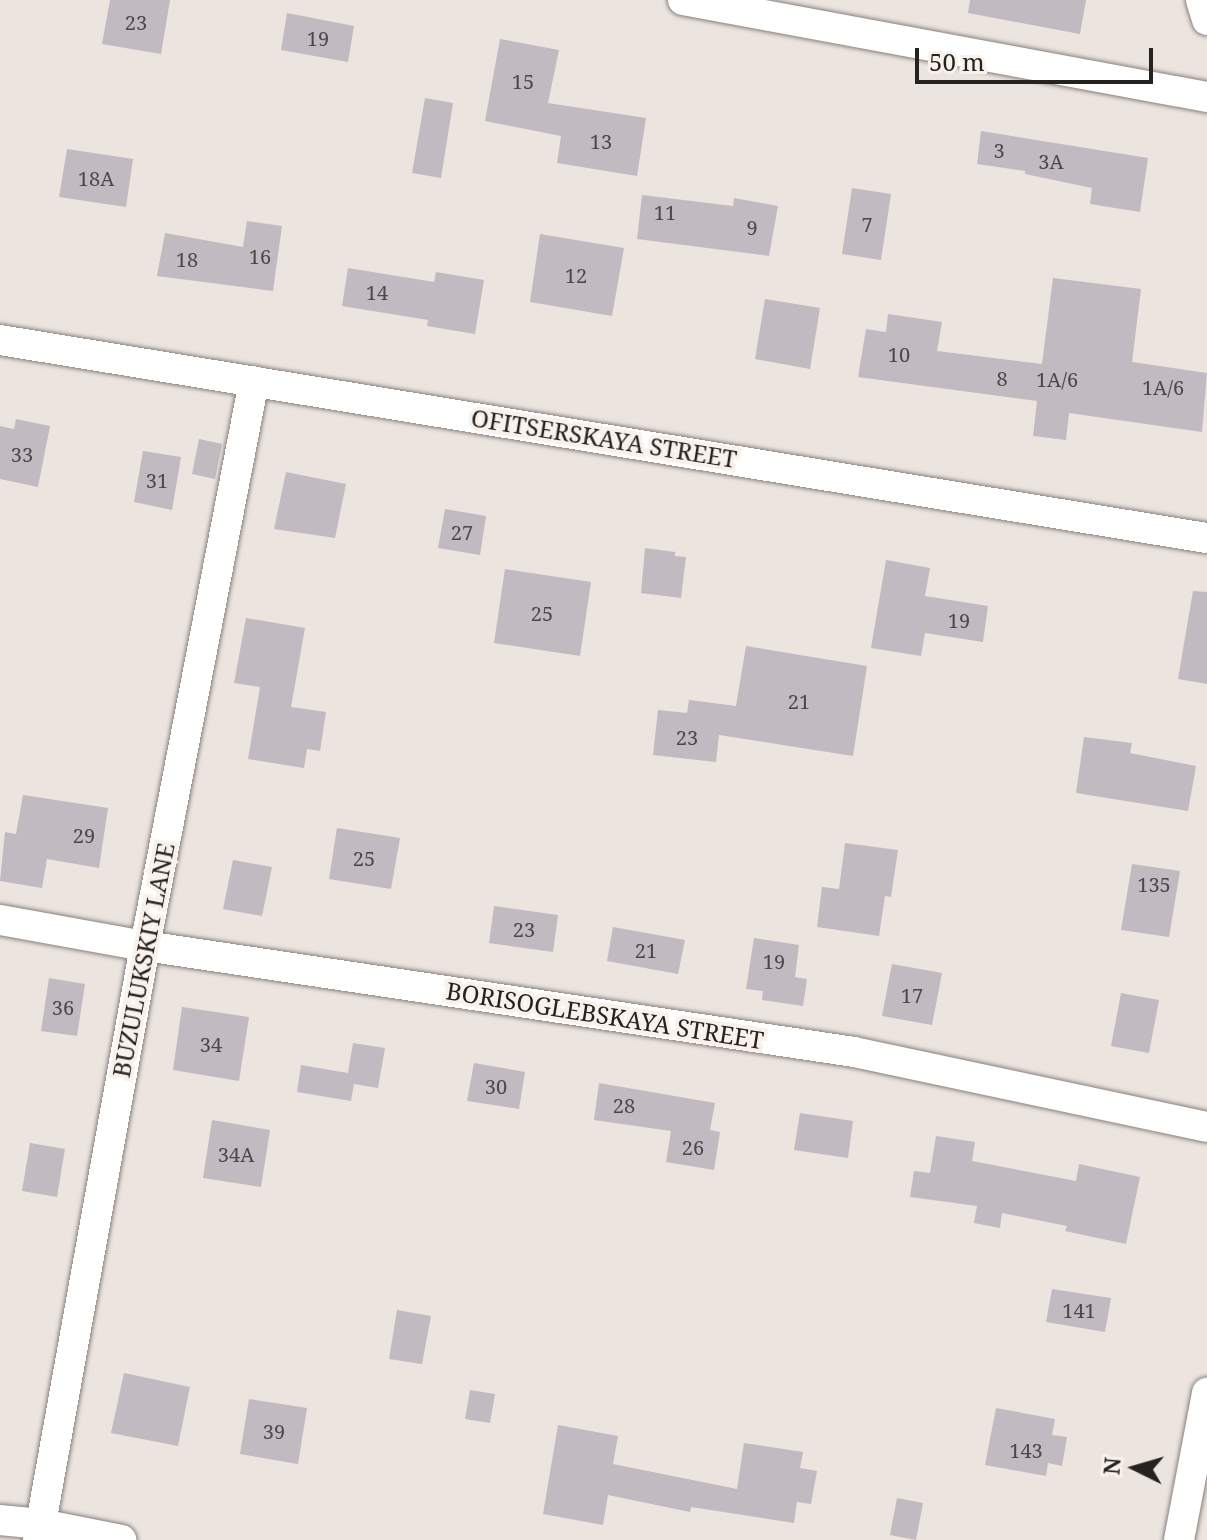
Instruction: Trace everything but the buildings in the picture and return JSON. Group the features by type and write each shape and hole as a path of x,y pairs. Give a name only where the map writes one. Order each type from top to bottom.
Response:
{"street":[{"path":"683,0 1207,97"},
{"path":"1201,0 1207,20"},
{"name":"OFITSERSKAYA STREET","path":"0,340 1207,538"},
{"name":"BUZULUKSKIY LANE","path":"40,1532 145,946 254,381"},
{"name":"BORISOGLEBSKAYA STREET","path":"0,920 145,946 854,1052 1207,1127"},
{"path":"1179,1540 1207,1393"},
{"path":"0,1520 40,1532 121,1540"}]}
